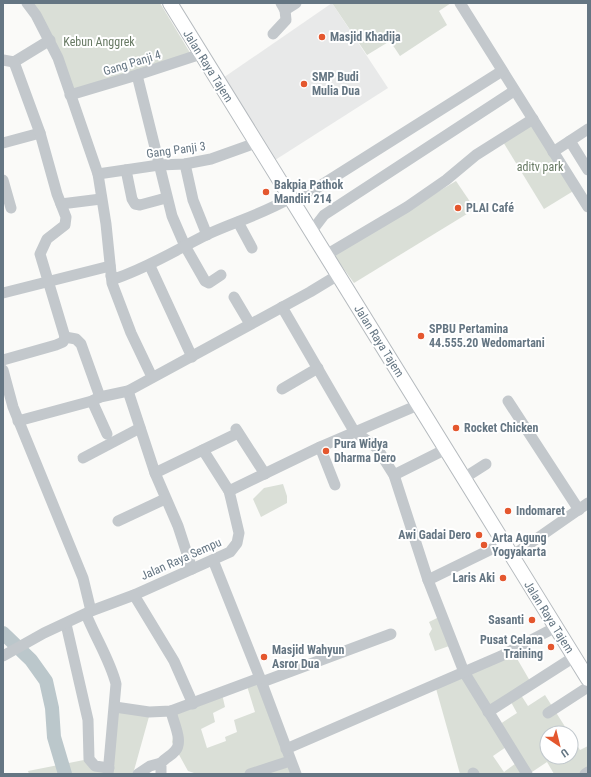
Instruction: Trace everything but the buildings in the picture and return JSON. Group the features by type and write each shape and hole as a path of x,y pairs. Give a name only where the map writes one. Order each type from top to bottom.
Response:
{"main road":[{"name":"Jalan Raya Tajem","path":"170,3 588,679"}],"street":[{"path":"27,3 50,40 58,58 98,174 106,224 111,271 121,308 152,377"},
{"path":"273,34 286,20 283,6 296,3"},
{"path":"460,3 553,152 584,192 588,207"},
{"path":"3,360 56,345 63,342 65,337 48,282 41,251 47,239 65,225 66,217 60,204 40,133 8,61 50,40"},
{"name":"Gang Panji 4","path":"70,95 138,75 201,54"},
{"path":"111,271 117,278 150,266 207,235 292,200 502,71"},
{"path":"138,75 166,198 186,246 207,282 212,282 221,275"},
{"path":"311,232 324,215 514,91"},
{"path":"326,256 407,207 446,180 476,155 533,119"},
{"path":"553,152 588,129"},
{"path":"3,144 40,133"},
{"path":"570,141 588,170"},
{"name":"Gang Panji 3","path":"98,174 159,165 185,164 211,159 256,143"},
{"path":"185,164 192,194 207,235"},
{"path":"126,170 132,199 135,204 140,205 166,198"},
{"path":"3,182 11,208"},
{"path":"60,204 101,199"},
{"path":"303,218 324,215"},
{"path":"238,222 252,248"},
{"path":"150,266 192,357"},
{"path":"3,293 48,282 111,271"},
{"path":"18,421 128,391 338,275"},
{"path":"234,296 250,324"},
{"path":"282,307 354,431 377,448 394,475 428,580 464,672 527,774"},
{"path":"65,337 76,338 81,344 107,434"},
{"path":"282,389 318,368"},
{"path":"3,370 18,421 83,578 88,612 102,651 113,670 116,684 115,706 108,771 96,766 90,759 88,720 66,624"},
{"path":"128,391 155,473 178,526 192,569"},
{"path":"508,401 579,510"},
{"path":"228,491 354,431 418,405"},
{"path":"83,458 140,428"},
{"path":"155,473 237,431 264,474"},
{"path":"320,447 335,485"},
{"path":"394,475 446,449"},
{"name":"Jalan Raya Sempu","path":"3,656 88,612 134,595 230,552 239,539 238,526 228,491 202,450"},
{"path":"464,478 486,464"},
{"path":"118,522 165,499"},
{"path":"512,556 588,503"},
{"path":"428,580 504,543"},
{"path":"213,560 261,680 296,774"},
{"path":"134,595 174,661 193,704"},
{"path":"286,749 501,656 556,627"},
{"path":"115,706 149,712 171,712 391,634"},
{"path":"488,712 574,657"},
{"path":"548,713 588,687"},
{"path":"138,774 150,766 161,769 178,746 178,737 171,712"},
{"path":"250,774 290,761"}],"shaded area":[{"name":"SMP Budi Mulia Dua","path":"332,3 388,88 272,162 220,80"}],"green space":[{"name":"Kebun Anggrek","path":"28,3 160,3 192,56 71,93"},
{"path":"332,3 451,3 439,11 447,25 400,56 390,41 367,55"},
{"name":"aditv park","path":"531,118 575,190 544,209 500,137"},
{"path":"456,181 475,209 354,283 333,254"},
{"path":"283,484 287,496 287,503 261,517 253,499 264,488"},
{"path":"441,616 452,645 435,651 429,634 432,629 429,622"},
{"path":"512,650 530,681 517,689 528,706 545,695 564,725 539,725 539,765 542,765 529,774 460,774 435,685","holes":["507,695 517,713 497,726 486,709","509,745 519,761 504,772 493,756"]},
{"path":"260,681 296,774 197,774 188,771 172,742 177,714 222,694 225,707 213,713 215,722 201,729 207,748 226,741 225,737 237,732 234,720 255,712 247,686"},
{"path":"117,708 150,713 133,774 29,774 28,771 89,759 111,769"},
{"path":"588,746 588,773 554,774 549,765 579,765 579,748 580,750"}],"waterway":[{"path":"3,633 31,660 46,681 52,708 54,737 65,774"}],"place":[{"name":"Masjid Khadija","path":"322,37"},
{"name":"SMP Budi Mulia Dua","path":"304,84"},
{"name":"Bakpia Pathok Mandiri 214","path":"266,192"},
{"name":"PLAI Café","path":"458,208"},
{"name":"SPBU Pertamina 44.555.20 Wedomartani","path":"421,336"},
{"name":"Rocket Chicken","path":"456,428"},
{"name":"Pura Widya Dharma Dero","path":"326,451"},
{"name":"Indomaret","path":"508,511"},
{"name":"Awi Gadai Dero","path":"479,535"},
{"name":"Arta Agung Yogyakarta","path":"484,545"},
{"name":"Laris Aki","path":"503,578"},
{"name":"Sasanti","path":"532,620"},
{"name":"Pusat Celana Training","path":"551,647"},
{"name":"Masjid Wahyun Asror Dua","path":"264,657"}]}
